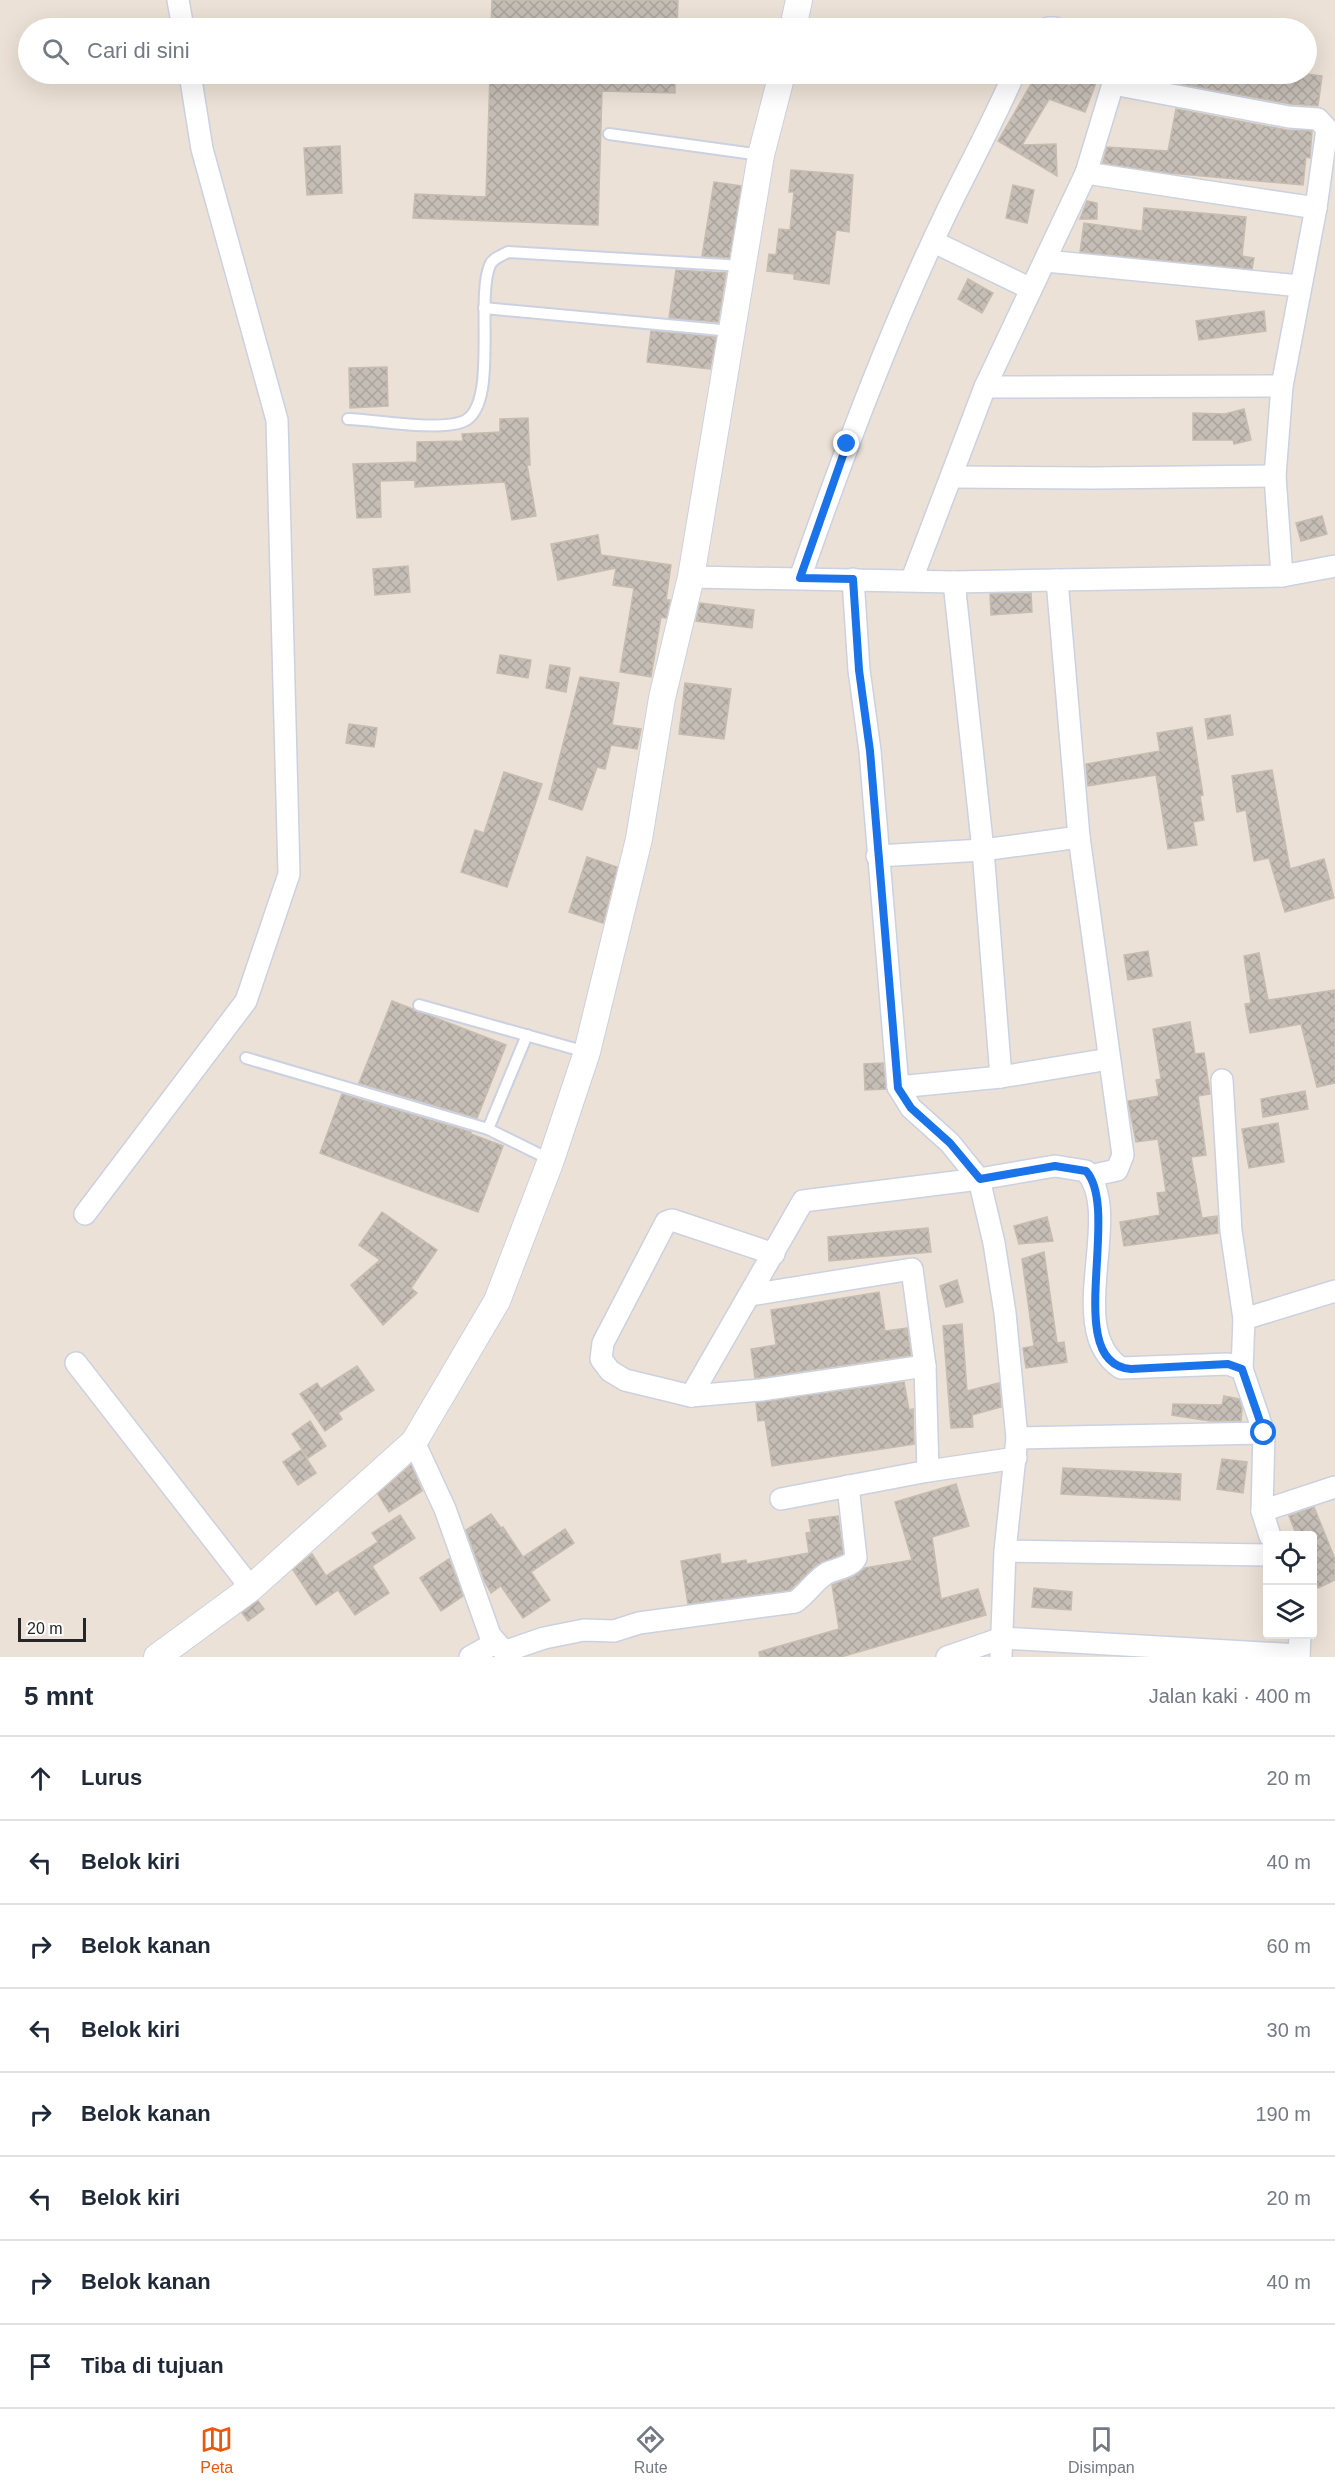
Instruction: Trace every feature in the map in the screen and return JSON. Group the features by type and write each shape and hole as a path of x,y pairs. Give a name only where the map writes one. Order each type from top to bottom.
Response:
{"street":[{"path":"178,0 181,18"},
{"path":"795,18 799,0"},
{"path":"85,1214 246,1001 289,873 277,420 202,149 192,84"},
{"path":"157,1657 251,1588 414,1442 497,1300 551,1160 587,1052 639,839 662,698 691,577 734,331 761,155 779,84"},
{"path":"800,578 847,444 934,242 1009,84"},
{"path":"912,579 953,477 985,387 1086,173 1113,84"},
{"path":"1140,84 1322,121 1328,133 1282,386 1275,476 1282,576"},
{"path":"1086,173 1316,208"},
{"path":"934,242 1031,289"},
{"path":"1046,261 1300,286"},
{"path":"985,387 1282,386"},
{"path":"953,477 1275,476"},
{"path":"691,577 912,579 954,582 1282,576 1335,566"},
{"path":"853,579 859,670 870,751 898,1088 911,1108 950,1143 980,1179 1005,1313 1016,1448 1005,1551 1001,1648"},
{"path":"1057,580 1079,837 1123,1155 1117,1170 1090,1176"},
{"path":"954,582 983,850 1001,1077"},
{"path":"877,856 983,850 1079,837"},
{"path":"898,1088 1001,1077 1109,1059"},
{"path":"1222,1080 1231,1231 1244,1319 1242,1369 1264,1433 1262,1512 1268,1531"},
{"path":"691,1396 803,1201 980,1179 1055,1166 1073,1167 1086,1171 1096,1191 1099,1221 1095,1316 1097,1336 1110,1361 1121,1368 1131,1369 1228,1364 1242,1369"},
{"path":"774,1254 672,1220 662,1227 603,1343 601,1359 610,1371 625,1380 691,1396 761,1390 925,1366"},
{"path":"750,1295 912,1269 925,1366 928,1471"},
{"path":"1244,1319 1334,1295"},
{"path":"76,1363 251,1588"},
{"path":"781,1499 928,1471 1016,1448 1264,1433"},
{"path":"414,1442 445,1509 490,1635 502,1649 509,1650 544,1638 584,1630 614,1631 639,1623 795,1602 823,1576 851,1564 856,1558 848,1486"},
{"path":"1262,1512 1335,1486"},
{"path":"1005,1551 1263,1555"},
{"path":"471,1657 495,1643"},
{"path":"947,1657 1001,1648 1299,1649"}],"lane":[{"path":"609,134 761,155"},
{"path":"348,418 444,425 463,422 474,415 483,387 484,308 490,266 494,259 508,252 743,266"},
{"path":"484,308 734,331"},
{"path":"419,1005 587,1052"},
{"path":"488,1129 527,1035"},
{"path":"246,1058 488,1129 551,1160"}],"building":[{"path":"492,0 678,0 677,18 491,18"},
{"path":"1317,75 1322,76 1318,106 1291,104 1181,84 1317,84"},
{"path":"490,84 675,84 675,93 602,91 598,225 413,218 415,194 486,197"},
{"path":"1031,84 1066,84 1070,86 1071,84 1096,84 1085,112 1049,99 1022,145 1056,144 1057,176 998,141"},
{"path":"1176,109 1287,130 1312,131 1310,158 1306,157 1303,185 1169,173 1103,163 1107,147 1168,151"},
{"path":"340,146 342,193 307,195 304,148"},
{"path":"791,170 853,175 849,232 836,230 829,284 794,279 794,274 767,271 769,254 776,255 779,229 790,230 794,192 789,192"},
{"path":"714,182 741,186 729,258 702,256"},
{"path":"1013,185 1034,190 1027,223 1006,218"},
{"path":"1087,201 1097,203 1097,219 1080,219"},
{"path":"1144,208 1246,217 1242,256 1254,258 1252,269 1080,252 1084,223 1142,231"},
{"path":"676,270 726,273 718,322 669,318"},
{"path":"968,279 993,293 982,313 958,299"},
{"path":"1264,311 1266,331 1199,340 1196,321"},
{"path":"651,331 716,337 710,369 647,362"},
{"path":"387,367 388,406 350,408 349,368"},
{"path":"1244,409 1251,440 1234,444 1233,440 1193,440 1193,413 1225,414"},
{"path":"528,418 530,465 527,465 536,516 512,520 505,482 415,487 415,480 380,481 381,517 357,518 353,464 417,462 417,442 463,441 462,434 500,432 500,419"},
{"path":"1322,516 1327,534 1301,541 1296,523"},
{"path":"598,535 601,555 671,565 666,600 670,600 666,618 661,617 651,677 620,672 634,588 613,585 616,568 558,580 551,544"},
{"path":"408,566 410,592 375,595 373,569"},
{"path":"1031,593 1032,612 991,615 990,594"},
{"path":"700,603 754,610 752,628 696,621"},
{"path":"500,655 531,660 528,678 497,673"},
{"path":"550,665 570,668 566,692 546,688"},
{"path":"580,677 619,683 612,725 641,729 637,749 611,745 605,769 597,767 582,810 549,799"},
{"path":"685,683 731,689 724,739 679,734"},
{"path":"1230,715 1233,735 1208,739 1205,719"},
{"path":"349,724 377,728 374,747 346,743"},
{"path":"1192,727 1203,795 1200,796 1204,820 1193,822 1197,845 1168,849 1156,775 1088,786 1086,764 1160,751 1157,733"},
{"path":"1272,770 1290,869 1324,859 1334,898 1285,912 1269,858 1254,861 1246,810 1237,812 1232,776"},
{"path":"504,772 542,784 507,887 461,872 475,830 484,833"},
{"path":"587,857 617,867 603,923 569,912"},
{"path":"1148,951 1152,976 1128,980 1124,955"},
{"path":"1259,953 1268,1000 1335,990 1335,1083 1317,1087 1301,1024 1250,1033 1245,1004 1251,1003 1244,956"},
{"path":"392,1001 506,1045 477,1118 359,1083"},
{"path":"1190,1022 1195,1054 1204,1053 1210,1094 1198,1096 1206,1155 1191,1157 1202,1218 1217,1216 1218,1233 1124,1246 1120,1222 1160,1215 1157,1193 1166,1192 1158,1139 1136,1142 1128,1101 1159,1096 1156,1080 1161,1079 1153,1029"},
{"path":"883,1063 886,1089 865,1090 864,1064"},
{"path":"1305,1091 1308,1109 1263,1117 1261,1099"},
{"path":"342,1094 471,1132 471,1134 503,1146 478,1212 320,1153"},
{"path":"1278,1123 1284,1162 1249,1168 1242,1129"},
{"path":"382,1212 437,1250 411,1288 417,1293 383,1325 351,1285 380,1260 359,1245"},
{"path":"1047,1217 1053,1241 1019,1244 1014,1226"},
{"path":"928,1228 931,1252 829,1261 828,1237"},
{"path":"1044,1252 1057,1343 1064,1342 1067,1362 1026,1368 1023,1348 1034,1346 1022,1259"},
{"path":"957,1280 963,1302 946,1307 940,1286"},
{"path":"879,1292 885,1331 907,1328 911,1355 755,1378 751,1349 776,1345 771,1310"},
{"path":"962,1324 967,1391 999,1383 1001,1407 972,1415 973,1427 951,1428 943,1326"},
{"path":"357,1366 374,1390 338,1413 342,1419 325,1431 300,1394 317,1383 321,1389"},
{"path":"904,1382 909,1410 913,1409 914,1444 772,1466 765,1420 758,1421 756,1403"},
{"path":"1224,1396 1239,1399 1242,1409 1241,1421 1210,1421 1172,1415 1173,1404 1222,1405"},
{"path":"310,1421 326,1446 308,1458 292,1434"},
{"path":"301,1450 316,1473 298,1485 283,1462"},
{"path":"1222,1459 1247,1462 1243,1493 1217,1489"},
{"path":"411,1465 422,1491 389,1512 378,1494"},
{"path":"1063,1468 1181,1474 1180,1500 1061,1494"},
{"path":"956,1484 969,1526 932,1537 941,1599 978,1589 986,1615 841,1657 760,1657 759,1652 839,1629 832,1585 853,1577 865,1568 912,1560 895,1502"},
{"path":"1314,1507 1335,1559 1335,1580 1318,1588 1317,1531 1295,1531 1289,1516"},
{"path":"491,1514 501,1528 503,1527 523,1557 565,1529 574,1543 531,1572 550,1600 523,1618 501,1586 491,1593 466,1530"},
{"path":"400,1515 415,1538 372,1566 389,1593 355,1615 338,1590 316,1605 293,1570 312,1554 326,1576 378,1542 372,1533"},
{"path":"838,1516 843,1554 816,1565 790,1590 688,1604 681,1561 720,1554 721,1564 746,1560 747,1564 809,1553 806,1533 811,1532 809,1520"},
{"path":"449,1559 463,1596 441,1611 420,1578"},
{"path":"1034,1588 1072,1592 1071,1610 1032,1607"},
{"path":"258,1601 264,1609 248,1621 242,1613"}],"route":[{"path":"847,444 800,578 853,579 859,670 870,751 898,1088 911,1108 950,1143 980,1179 1055,1166 1073,1167 1086,1171 1096,1191 1099,1221 1095,1316 1097,1336 1110,1361 1121,1368 1131,1369 1228,1364 1242,1369 1264,1433"}]}
